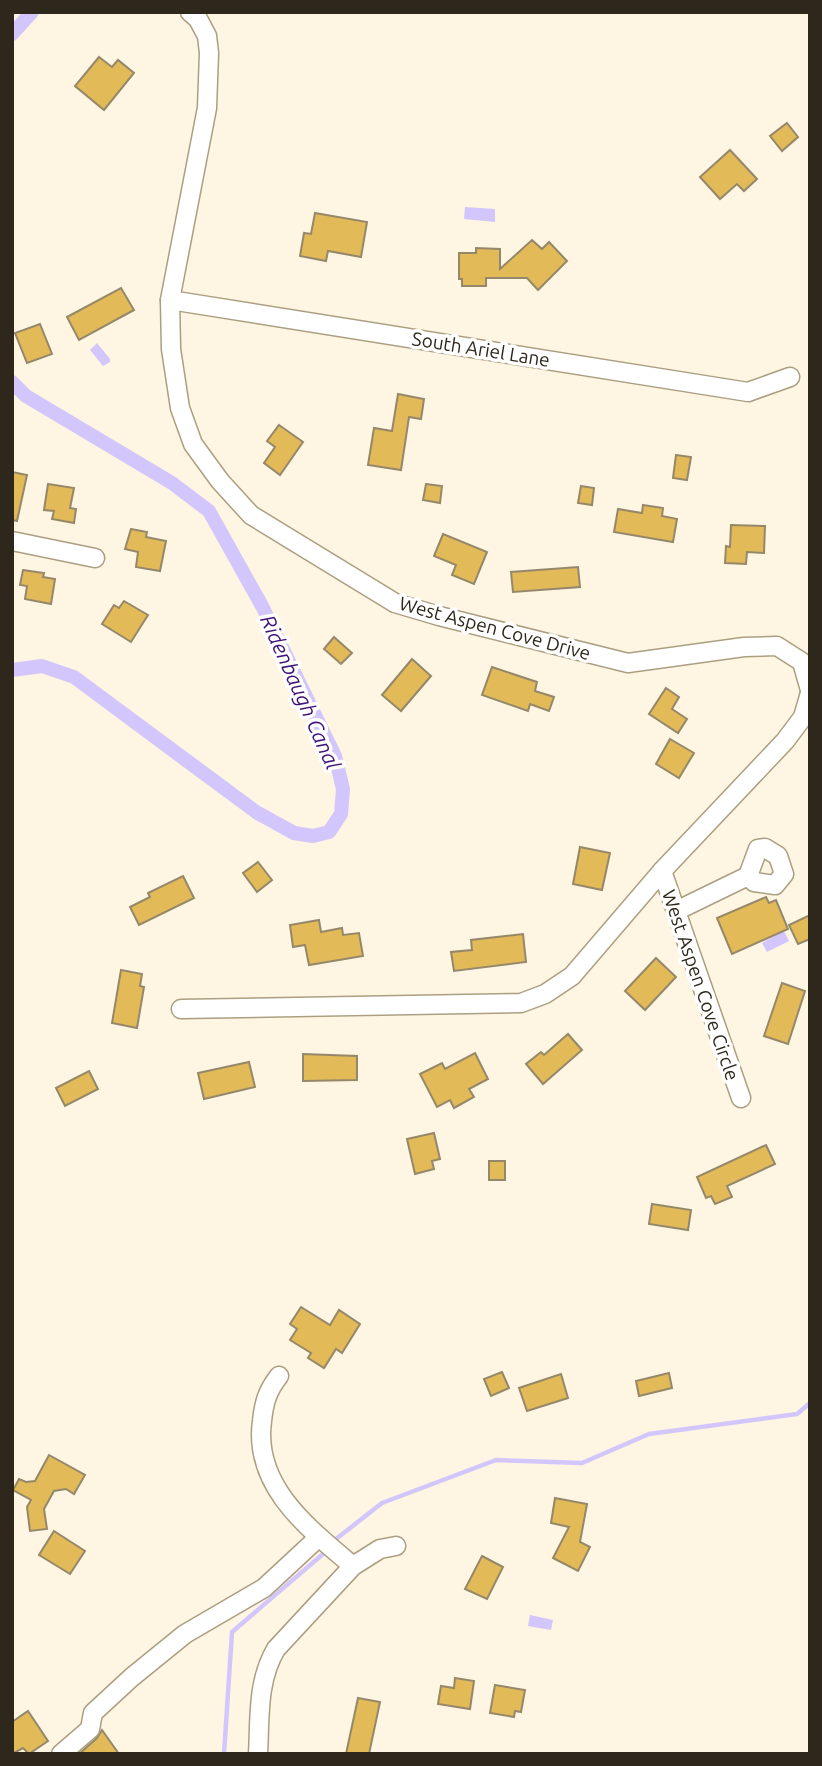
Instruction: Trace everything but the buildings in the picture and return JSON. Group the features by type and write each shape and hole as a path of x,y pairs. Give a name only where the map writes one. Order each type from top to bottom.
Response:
{"street":[{"name":"West Aspen Cove Drive","path":"181,1009 521,1003 545,994 572,976 662,871 785,741 803,718 810,691 802,662 777,646 744,647 628,663 395,603 251,515 220,481 193,444 178,397 171,349 170,300 206,108 209,53 207,36 198,19 190,12"},
{"name":"South Ariel Lane","path":"170,300 748,392 790,377"},
{"path":"12,541 95,558"},
{"name":"West Aspen Cove Circle","path":"662,871 741,1098"},
{"path":"676,911 748,876"},
{"path":"279,1376 267,1392 264,1405 260,1445 264,1466 279,1493 319,1537 353,1566"},
{"path":"61,1754 90,1729 93,1713 132,1677 185,1634 264,1588 319,1537"},
{"path":"258,1754 262,1681 267,1664 276,1649 353,1566 380,1549 396,1546"}],"shaded area":[{"path":"465,207 495,209 495,222 464,219"},
{"path":"97,343 110,359 110,362 103,366 90,350"},
{"path":"784,931 789,941 767,952 762,943"},
{"path":"530,1615 553,1620 551,1630 528,1626"}],"waterway":[{"name":"Ridenbaugh Canal","path":"12,34 32,12"},
{"name":"Ridenbaugh Canal","path":"12,382 26,396 172,483 209,511 262,606 335,756 343,789 341,814 329,832 313,836 294,833 256,812 74,677 42,666 12,670"},
{"path":"336,1539 382,1503 496,1460 582,1463 649,1434 797,1414 810,1403"},
{"path":"224,1754 232,1632 323,1554"}]}
